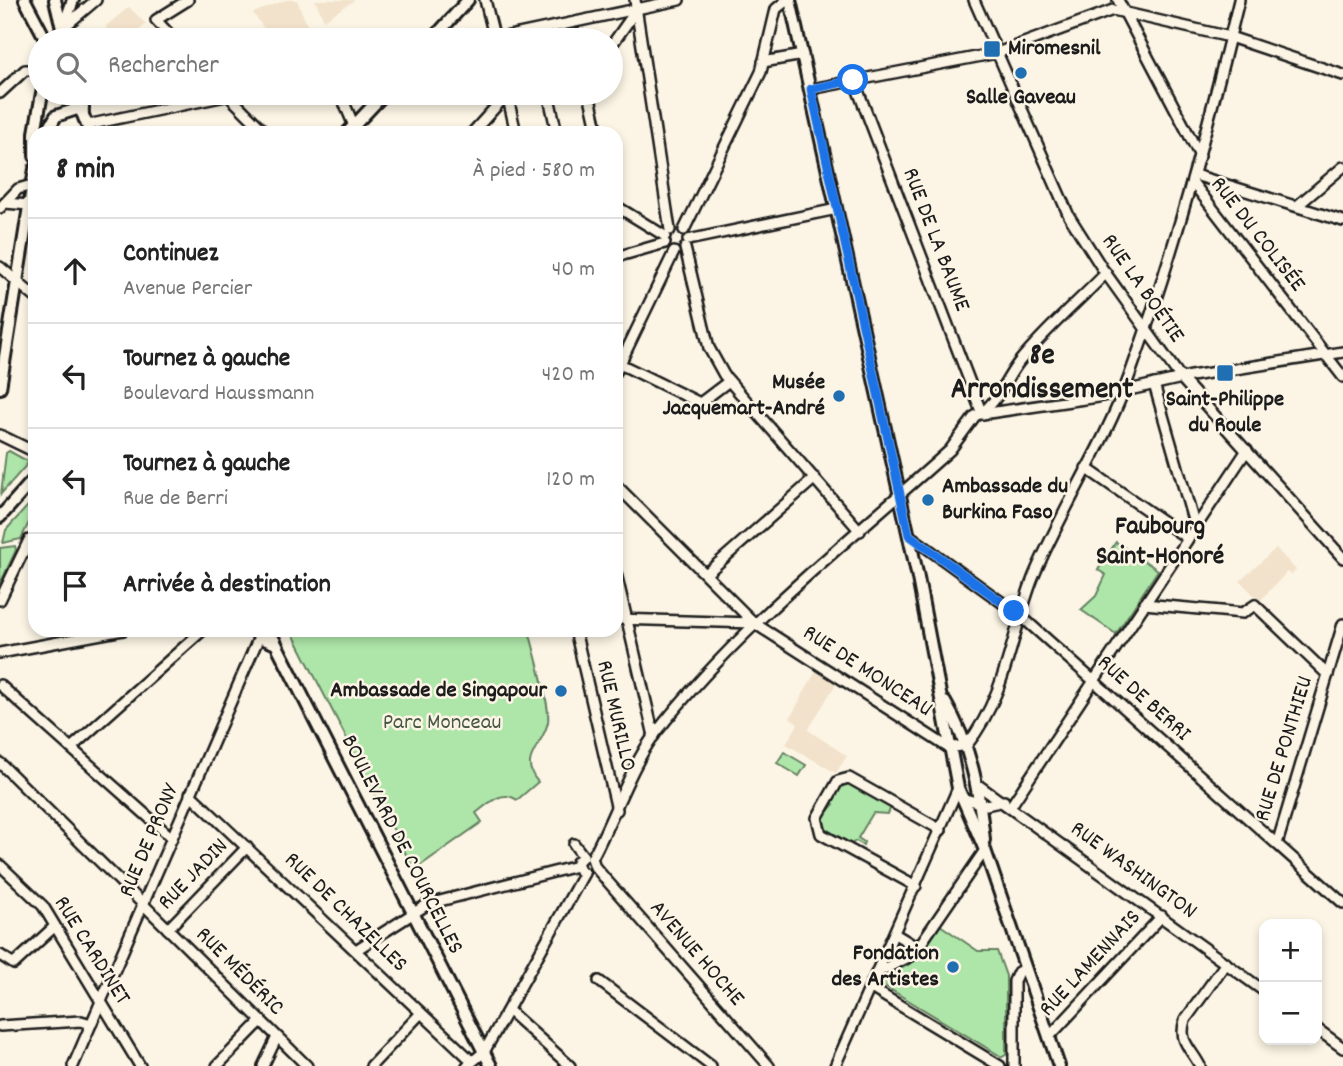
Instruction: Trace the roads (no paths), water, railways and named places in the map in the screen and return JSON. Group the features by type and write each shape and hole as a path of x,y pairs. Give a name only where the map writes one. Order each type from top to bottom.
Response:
{"main road":[{"path":"25,0 40,28"},
{"path":"55,0 63,28"},
{"path":"63,28 74,0"},
{"path":"443,28 468,0"},
{"path":"788,0 811,89 909,535 960,793 985,850 1059,1066"},
{"path":"36,126 40,105"},
{"path":"48,105 58,115 84,118"},
{"path":"354,126 374,105"},
{"path":"49,126 58,115"},
{"path":"0,387 28,211"},
{"path":"0,517 28,486"},
{"name":"BOULEVARD DE COURCELLES","path":"267,637 274,643 491,1066"},
{"path":"943,700 967,745 978,785 985,850"}],"street":[{"path":"74,0 84,11"},
{"path":"63,28 96,0"},
{"path":"164,28 156,20 188,0"},
{"path":"485,0 491,28"},
{"path":"541,28 636,4 679,0"},
{"path":"623,358 674,252 686,239 763,62 776,9 788,0"},
{"name":"RUE LA BOÉTIE","path":"974,0 1069,216 1106,274 1181,378 1343,558"},
{"path":"1118,0 1200,156"},
{"path":"949,748 967,745 993,702 1050,540 1123,391 1194,179 1239,0"},
{"path":"622,28 636,4"},
{"path":"636,4 667,236 674,252"},
{"path":"811,89 997,53 1114,10 1230,37 1343,75"},
{"path":"763,62 803,55"},
{"path":"0,93 28,70"},
{"name":"RUE DE LA BAUME","path":"853,80 982,414"},
{"path":"84,118 161,105"},
{"path":"238,105 259,126"},
{"path":"344,105 350,126"},
{"path":"479,126 499,105"},
{"path":"510,105 515,126"},
{"path":"551,105 555,126"},
{"path":"591,105 596,126"},
{"path":"1297,206 1343,167"},
{"path":"1194,179 1343,221"},
{"name":"RUE DU COLISÉE","path":"1194,179 1343,377"},
{"path":"2,205 18,189 28,186"},
{"path":"2,205 28,205"},
{"path":"623,210 667,236 686,239 837,209"},
{"path":"623,254 667,236"},
{"path":"686,239 709,348 729,381 860,531"},
{"path":"0,267 28,291"},
{"path":"982,414 1019,362 1106,274"},
{"path":"470,1064 484,1052 509,1011 654,736 744,634 760,623 950,450 975,416 1123,391 1181,378 1343,352"},
{"path":"623,370 700,403 729,381"},
{"path":"1154,384 1195,527"},
{"path":"0,435 28,449"},
{"path":"835,1066 960,793 981,804 1007,804 1093,681 1247,450"},
{"path":"1086,468 1187,538"},
{"path":"707,573 815,478"},
{"path":"623,492 741,610 760,623"},
{"name":"RUE DE BERRI","path":"909,535 1022,617 1343,903"},
{"path":"0,600 28,548"},
{"path":"1144,604 1243,614 1255,606 1328,675"},
{"path":"623,619 731,620 760,623"},
{"name":"RUE DE MONCEAU","path":"760,623 949,748"},
{"name":"RUE DE PONTHIEU","path":"1277,844 1343,624"},
{"path":"623,626 654,736"},
{"path":"0,653 86,637"},
{"path":"71,748 195,637"},
{"name":"RUE DE PRONY","path":"73,1066 260,637"},
{"name":"RUE MURILLO","path":"577,637 617,810"},
{"path":"0,685 172,838"},
{"name":"RUE MÉDÉRIC","path":"0,763 307,1066"},
{"path":"916,886 821,834 817,818 838,781 849,778 941,830"},
{"name":"RUE WASHINGTON","path":"978,785 1259,987"},
{"name":"RUE DE CHAZELLES","path":"190,794 356,950 470,1064"},
{"name":"AVENUE HOCHE","path":"574,844 769,1066"},
{"name":"RUE JADIN","path":"168,929 247,846"},
{"path":"878,972 913,955 985,850"},
{"path":"356,950 428,904 581,870 590,860"},
{"name":"RUE CARDINET","path":"0,865 43,906 140,1066"},
{"name":"RUE LAMENNAIS","path":"1049,1037 1161,916"},
{"path":"0,955 14,964 54,927"},
{"path":"895,934 918,948"},
{"path":"1200,1066 1187,1049 1181,1030 1185,1020 1226,963"},
{"path":"1014,1066 1014,981 1018,972 1026,969"},
{"path":"598,981 711,1066"},
{"path":"871,988 1000,1066"},
{"path":"509,1011 570,1066"},
{"path":"371,1066 421,1013"},
{"path":"0,1026 81,1021 91,1024"},
{"path":"217,1066 261,1021"},
{"path":"1322,1033 1343,1048"},
{"path":"263,1066 277,1037"}],"place":[{"name":"Miromesnil","path":"992,49"},
{"name":"Salle Gaveau","path":"1021,73"},
{"name":"Saint-Philippe du Roule","path":"1225,373"},
{"name":"Musée Jacquemart-André","path":"839,396"},
{"name":"Ambassade du Burkina Faso","path":"928,500"},
{"name":"Ambassade de Singapour","path":"561,691"},
{"name":"Fondation des Artistes","path":"953,967"}],"district":[{"name":"8e Arrondissement","path":"1042,374"},
{"name":"Faubourg Saint-Honoré","path":"1160,542"}],"park label":[{"name":"Parc Monceau","path":"442,723"}]}
